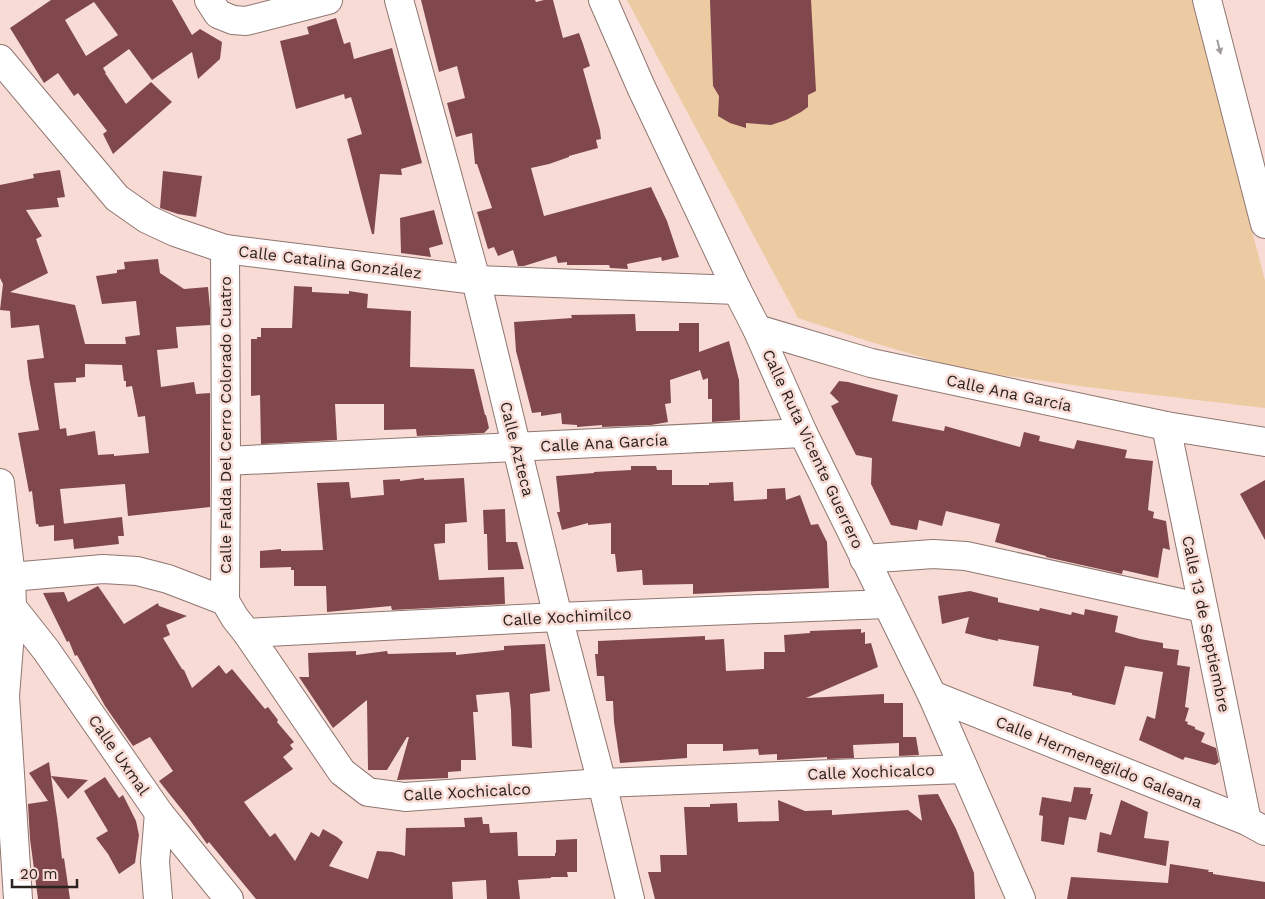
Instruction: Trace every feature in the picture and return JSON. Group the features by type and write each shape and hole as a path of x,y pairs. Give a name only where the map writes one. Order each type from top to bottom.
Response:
{"street":[{"path":"209,0 218,14 233,20 246,21 328,0"},
{"name":"Calle Azteca","path":"399,0 476,280 558,618 602,783 630,899"},
{"name":"Calle Ruta Vicente Guerrero","path":"603,0 642,88 757,329 803,433 932,695 1021,899"},
{"path":"1207,0 1265,224"},
{"name":"Calle Catalina González","path":"0,59 117,198 148,219 175,232 226,249 476,280 737,290"},
{"name":"Calle Falda Del Cerro Colorado Cuatro","path":"225,601 226,249"},
{"name":"Calle Ana García","path":"757,329 871,363 1166,426 1265,442"},
{"name":"Calle 13 de Septiembre","path":"1166,426 1203,608 1256,826"},
{"name":"Calle Ana García","path":"226,461 803,433"},
{"path":"0,483 11,576 12,607 5,696 18,899"},
{"path":"864,559 933,554 966,556 1203,608"},
{"path":"11,576 103,569 137,571 168,579 225,601"},
{"name":"Calle Xochicalco","path":"225,601 342,772 368,792 405,798 602,783 964,768"},
{"name":"Calle Xochimilco","path":"247,633 887,604"},
{"name":"Calle Uxmal","path":"12,607 46,650 160,813 229,899"},
{"name":"Calle Hermenegildo Galeana","path":"932,695 1256,826"},
{"path":"158,899 155,862 160,813"}],"shaded area":[{"path":"627,0 1192,0 1265,281 1265,408 1087,387 965,370 798,318"}],"building":[{"path":"51,0 172,0 192,35 200,29 222,42 220,59 198,79 192,52 152,80 129,49 103,68 126,104 151,82 172,102 113,154 103,134 107,131 78,93 74,96 58,73 44,83 10,28","holes":["94,2 118,35 86,56 65,20"]},
{"path":"421,0 535,0 536,2 553,0 563,38 579,33 583,44 590,66 583,69 601,139 596,140 598,148 531,168 544,216 651,187 667,221 679,257 662,261 661,257 627,264 628,269 610,268 609,265 567,265 567,262 558,263 556,256 524,266 518,266 513,250 498,256 494,247 488,249 477,212 492,208 477,164 475,164 472,133 456,137 447,103 465,98 457,66 439,72"},
{"path":"710,0 811,0 816,91 808,95 808,107 786,120 771,125 746,123 746,128 730,123 718,116 719,96 713,86"},
{"path":"336,18 344,44 350,42 354,59 392,48 422,163 401,169 402,175 380,174 374,234 372,234 347,139 362,134 351,97 345,99 344,94 296,109 280,41 309,34 307,27"},
{"path":"60,170 65,197 57,198 59,207 26,210 42,236 36,239 48,273 10,292 75,305 85,344 126,344 125,337 140,335 136,301 102,304 96,276 117,273 117,270 125,269 124,262 158,259 160,273 184,289 208,287 210,325 176,327 178,348 157,350 161,387 194,382 196,394 210,393 210,507 128,516 125,484 60,489 64,524 122,517 124,536 118,536 119,544 74,549 73,539 54,541 54,525 39,527 36,524 32,491 29,492 18,433 39,430 27,360 44,358 39,325 11,328 10,311 0,310 3,284 0,278 0,185 34,178 33,174","holes":["85,364 122,365 126,387 132,386 138,417 145,416 149,453 114,456 114,454 98,455 95,431 67,436 66,428 60,429 54,383 76,382 76,378 85,377"]},
{"path":"163,171 202,176 196,217 160,208"},
{"path":"434,210 443,244 429,248 431,257 401,253 400,218"},
{"path":"294,286 312,287 312,292 349,294 349,291 368,294 367,308 411,311 410,367 474,369 489,428 484,433 417,436 416,429 384,430 384,404 335,404 337,440 261,444 260,395 251,396 251,339 261,337 261,328 292,328"},
{"path":"635,314 636,331 679,331 679,323 699,323 699,352 729,341 739,380 740,420 712,422 712,399 708,399 708,378 703,380 700,370 670,380 671,403 665,404 668,422 651,425 577,427 577,425 562,424 561,413 541,416 541,412 532,413 516,351 514,322 572,318 571,315"},
{"path":"839,381 898,395 892,421 944,431 945,426 1020,447 1024,432 1040,436 1039,441 1074,449 1077,440 1127,450 1125,458 1153,461 1148,510 1154,512 1153,518 1166,521 1170,550 1163,548 1158,578 1123,570 1122,574 1046,557 995,542 1000,524 946,511 942,526 919,520 917,530 891,525 871,484 872,458 856,455 831,406 839,402 830,393"},
{"path":"631,466 656,466 657,470 672,470 672,485 709,485 709,483 733,482 734,501 767,499 767,489 785,488 786,500 800,495 811,525 818,524 827,542 829,588 693,594 693,584 643,585 642,570 617,572 615,554 611,554 611,523 588,525 588,523 562,530 557,512 560,512 556,476 631,470"},
{"path":"424,478 424,480 464,478 467,522 445,524 445,543 434,544 439,580 504,577 505,604 392,610 391,606 327,612 326,586 294,586 294,570 291,570 291,567 260,568 260,551 281,549 281,551 323,550 317,483 349,482 351,498 384,495 383,480 400,479 400,481"},
{"path":"1265,480 1265,540 1240,494"},
{"path":"505,509 506,542 517,542 524,569 488,570 487,534 484,534 483,510"},
{"path":"98,586 124,624 158,603 159,606 187,616 166,625 170,635 163,638 184,670 192,688 219,665 226,674 232,669 265,709 268,707 278,720 277,722 294,742 290,745 293,749 283,757 293,769 244,802 270,837 275,833 295,861 311,832 319,837 323,829 343,842 329,866 368,879 377,851 392,852 405,856 406,828 465,827 464,818 482,817 483,824 489,824 490,833 517,832 518,856 555,856 556,840 577,839 577,872 567,872 568,877 518,880 520,899 487,899 486,880 452,882 453,899 256,899 209,842 207,844 159,781 173,771 150,737 133,746 105,706 77,655 75,656 69,641 67,642 43,593 64,592 68,602"},
{"path":"970,591 998,598 998,602 1039,611 1040,608 1071,615 1072,612 1084,615 1085,609 1118,616 1115,632 1163,643 1163,648 1179,650 1177,665 1190,667 1185,707 1189,708 1185,721 1188,722 1187,724 1195,727 1195,729 1205,733 1201,742 1216,748 1219,762 1215,765 1185,757 1183,760 1139,740 1147,716 1155,719 1163,672 1125,666 1115,705 1072,695 1072,693 1033,686 1039,646 998,639 998,641 965,633 969,617 942,624 938,596"},
{"path":"861,629 861,633 865,632 865,644 871,643 878,667 806,698 884,694 884,703 903,703 903,737 916,737 919,755 899,756 899,743 853,745 854,758 827,759 827,757 777,760 777,754 759,755 758,749 723,751 723,744 687,744 687,758 620,763 613,701 606,701 604,676 597,676 595,654 598,654 598,641 705,636 705,640 724,639 726,671 764,669 764,652 785,652 784,635 810,633 810,631"},
{"path":"545,644 550,691 530,694 532,748 512,746 509,692 476,695 478,712 473,712 476,760 461,760 461,771 448,772 448,778 397,780 409,737 407,737 387,770 368,770 367,700 333,728 299,677 309,677 308,653 356,651 356,655 387,651 388,654 456,652 456,655 504,650 504,646"},
{"path":"49,762 62,859 64,858 70,899 38,899 30,839 28,804 48,801 29,773"},
{"path":"51,776 88,780 68,799"},
{"path":"105,777 119,798 123,795 136,821 139,835 135,863 119,874 96,838 108,831 84,791"},
{"path":"1074,787 1091,788 1090,794 1093,794 1086,820 1069,817 1064,845 1041,841 1043,816 1039,815 1042,797 1071,802"},
{"path":"938,794 956,829 974,873 975,899 655,899 648,872 661,872 660,855 687,855 684,807 710,807 710,804 737,803 738,822 779,821 778,800 805,811 832,810 832,815 908,810 922,821 918,795"},
{"path":"1121,800 1148,812 1144,838 1169,841 1166,866 1097,852 1100,832 1111,835"},
{"path":"1170,864 1209,870 1208,872 1213,872 1213,874 1265,882 1265,899 1067,899 1071,877 1168,883"}]}
